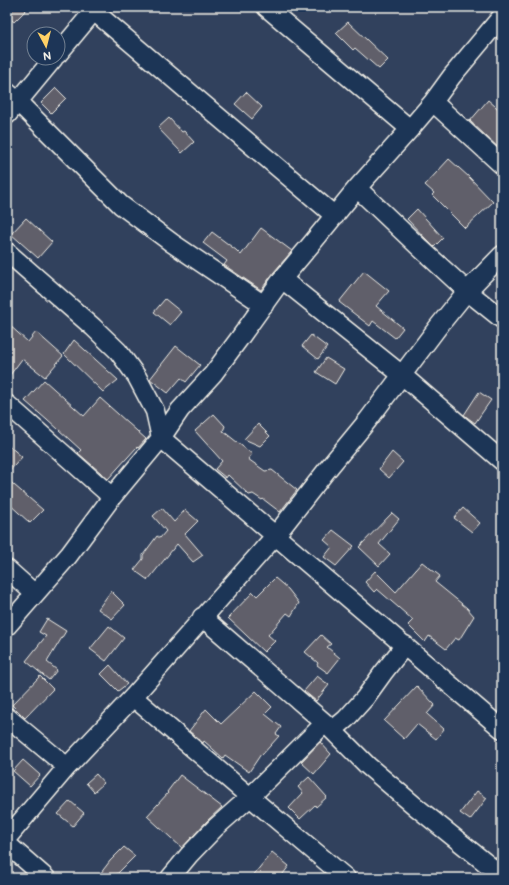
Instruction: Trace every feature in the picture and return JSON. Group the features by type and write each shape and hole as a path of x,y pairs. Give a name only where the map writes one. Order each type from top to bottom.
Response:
{"street":[{"path":"266,7 410,129"},
{"path":"66,43 93,8 335,216"},
{"path":"7,626 69,555 112,497 161,438 180,410 212,374 282,279 357,188 433,102 452,76 502,16"},
{"path":"46,66 11,103 121,205 172,243 264,305"},
{"path":"433,102 502,165"},
{"path":"357,188 467,291 502,319"},
{"path":"7,252 93,327 118,351 137,377 155,411 161,438 502,729"},
{"path":"7,838 67,767 133,697 202,617 276,535 368,420 425,343 467,291 502,256"},
{"path":"282,279 402,375 502,461"},
{"path":"7,404 112,497"},
{"path":"7,568 35,594"},
{"path":"202,617 329,727 368,766 502,876"},
{"path":"170,878 189,855 215,828 329,727 346,719 365,698 405,645"},
{"path":"133,697 346,878"},
{"path":"7,717 67,767"},
{"path":"7,844 46,878"}],"building":[{"path":"7,7 29,7 14,22 7,16"},
{"path":"348,22 388,60 379,69 355,48 353,50 336,33"},
{"path":"56,88 66,98 51,113 41,103"},
{"path":"246,92 262,107 252,119 235,104"},
{"path":"488,100 502,112 502,151 470,121"},
{"path":"169,118 194,142 182,153 158,128"},
{"path":"449,159 493,202 465,228 432,195 434,193 425,185"},
{"path":"417,209 443,238 434,247 407,219"},
{"path":"26,218 52,242 38,258 11,234"},
{"path":"261,228 292,251 261,290 224,265 227,261 203,243 212,232 241,255"},
{"path":"364,271 389,291 376,306 403,328 395,338 373,321 370,326 339,302"},
{"path":"165,299 181,312 170,325 154,312"},
{"path":"7,323 28,342 36,332 63,356 45,377 22,359 7,379"},
{"path":"311,335 327,347 318,359 302,346"},
{"path":"74,340 118,380 103,392 64,354"},
{"path":"176,346 200,365 186,382 181,378 168,393 150,379"},
{"path":"326,358 344,369 335,384 316,372"},
{"path":"44,380 84,416 100,398 146,439 108,479 78,453 81,450 25,401"},
{"path":"479,392 491,400 475,423 464,415"},
{"path":"214,414 225,426 223,431 252,454 248,459 265,471 272,470 297,490 280,512 263,499 262,500 253,494 249,495 228,475 226,478 215,469 222,461 195,431"},
{"path":"258,424 270,436 260,446 244,439"},
{"path":"7,444 22,457 7,474"},
{"path":"392,452 403,462 389,478 379,469"},
{"path":"7,479 43,510 30,523 7,502"},
{"path":"162,508 174,522 185,510 198,521 185,534 203,555 193,562 177,544 148,580 134,570 143,559 143,555 157,536 160,538 166,531 153,516"},
{"path":"463,508 480,523 472,532 454,518"},
{"path":"392,513 399,519 379,544 390,554 379,566 359,547"},
{"path":"333,530 354,546 336,566 324,557 332,547 324,540"},
{"path":"422,562 440,576 435,582 467,608 474,616 459,640 455,638 446,649 429,636 425,642 408,625 413,620 377,589 374,592 365,582 375,571 396,592"},
{"path":"275,578 288,589 299,603 291,616 287,613 268,635 275,641 264,652 228,618 253,592 257,596"},
{"path":"111,591 125,605 112,619 98,609"},
{"path":"47,619 66,631 47,662 57,670 49,680 26,661 46,636 39,632"},
{"path":"109,626 124,638 106,661 90,649"},
{"path":"321,635 331,644 327,647 340,658 328,673 317,665 318,663 305,652"},
{"path":"110,665 127,684 118,691 101,674"},
{"path":"40,676 53,689 25,718 12,705"},
{"path":"317,676 329,685 316,701 304,691"},
{"path":"417,686 435,705 427,714 444,729 436,739 417,724 404,739 384,721"},
{"path":"256,691 272,707 265,714 281,727 276,734 279,736 262,755 261,754 249,772 225,755 223,758 204,741 203,743 189,731 206,709 221,724"},
{"path":"320,742 331,754 314,774 301,762"},
{"path":"23,760 40,775 30,786 13,771"},
{"path":"96,774 104,783 94,792 86,783"},
{"path":"180,775 222,807 182,848 147,816 168,793 167,792"},
{"path":"309,777 327,797 316,807 315,805 300,819 289,808 303,793 298,787"},
{"path":"477,791 487,798 470,820 460,813"},
{"path":"70,801 84,813 73,826 58,814"},
{"path":"124,847 135,856 113,878 97,878 110,861"},
{"path":"272,852 289,866 280,878 251,878"}]}
